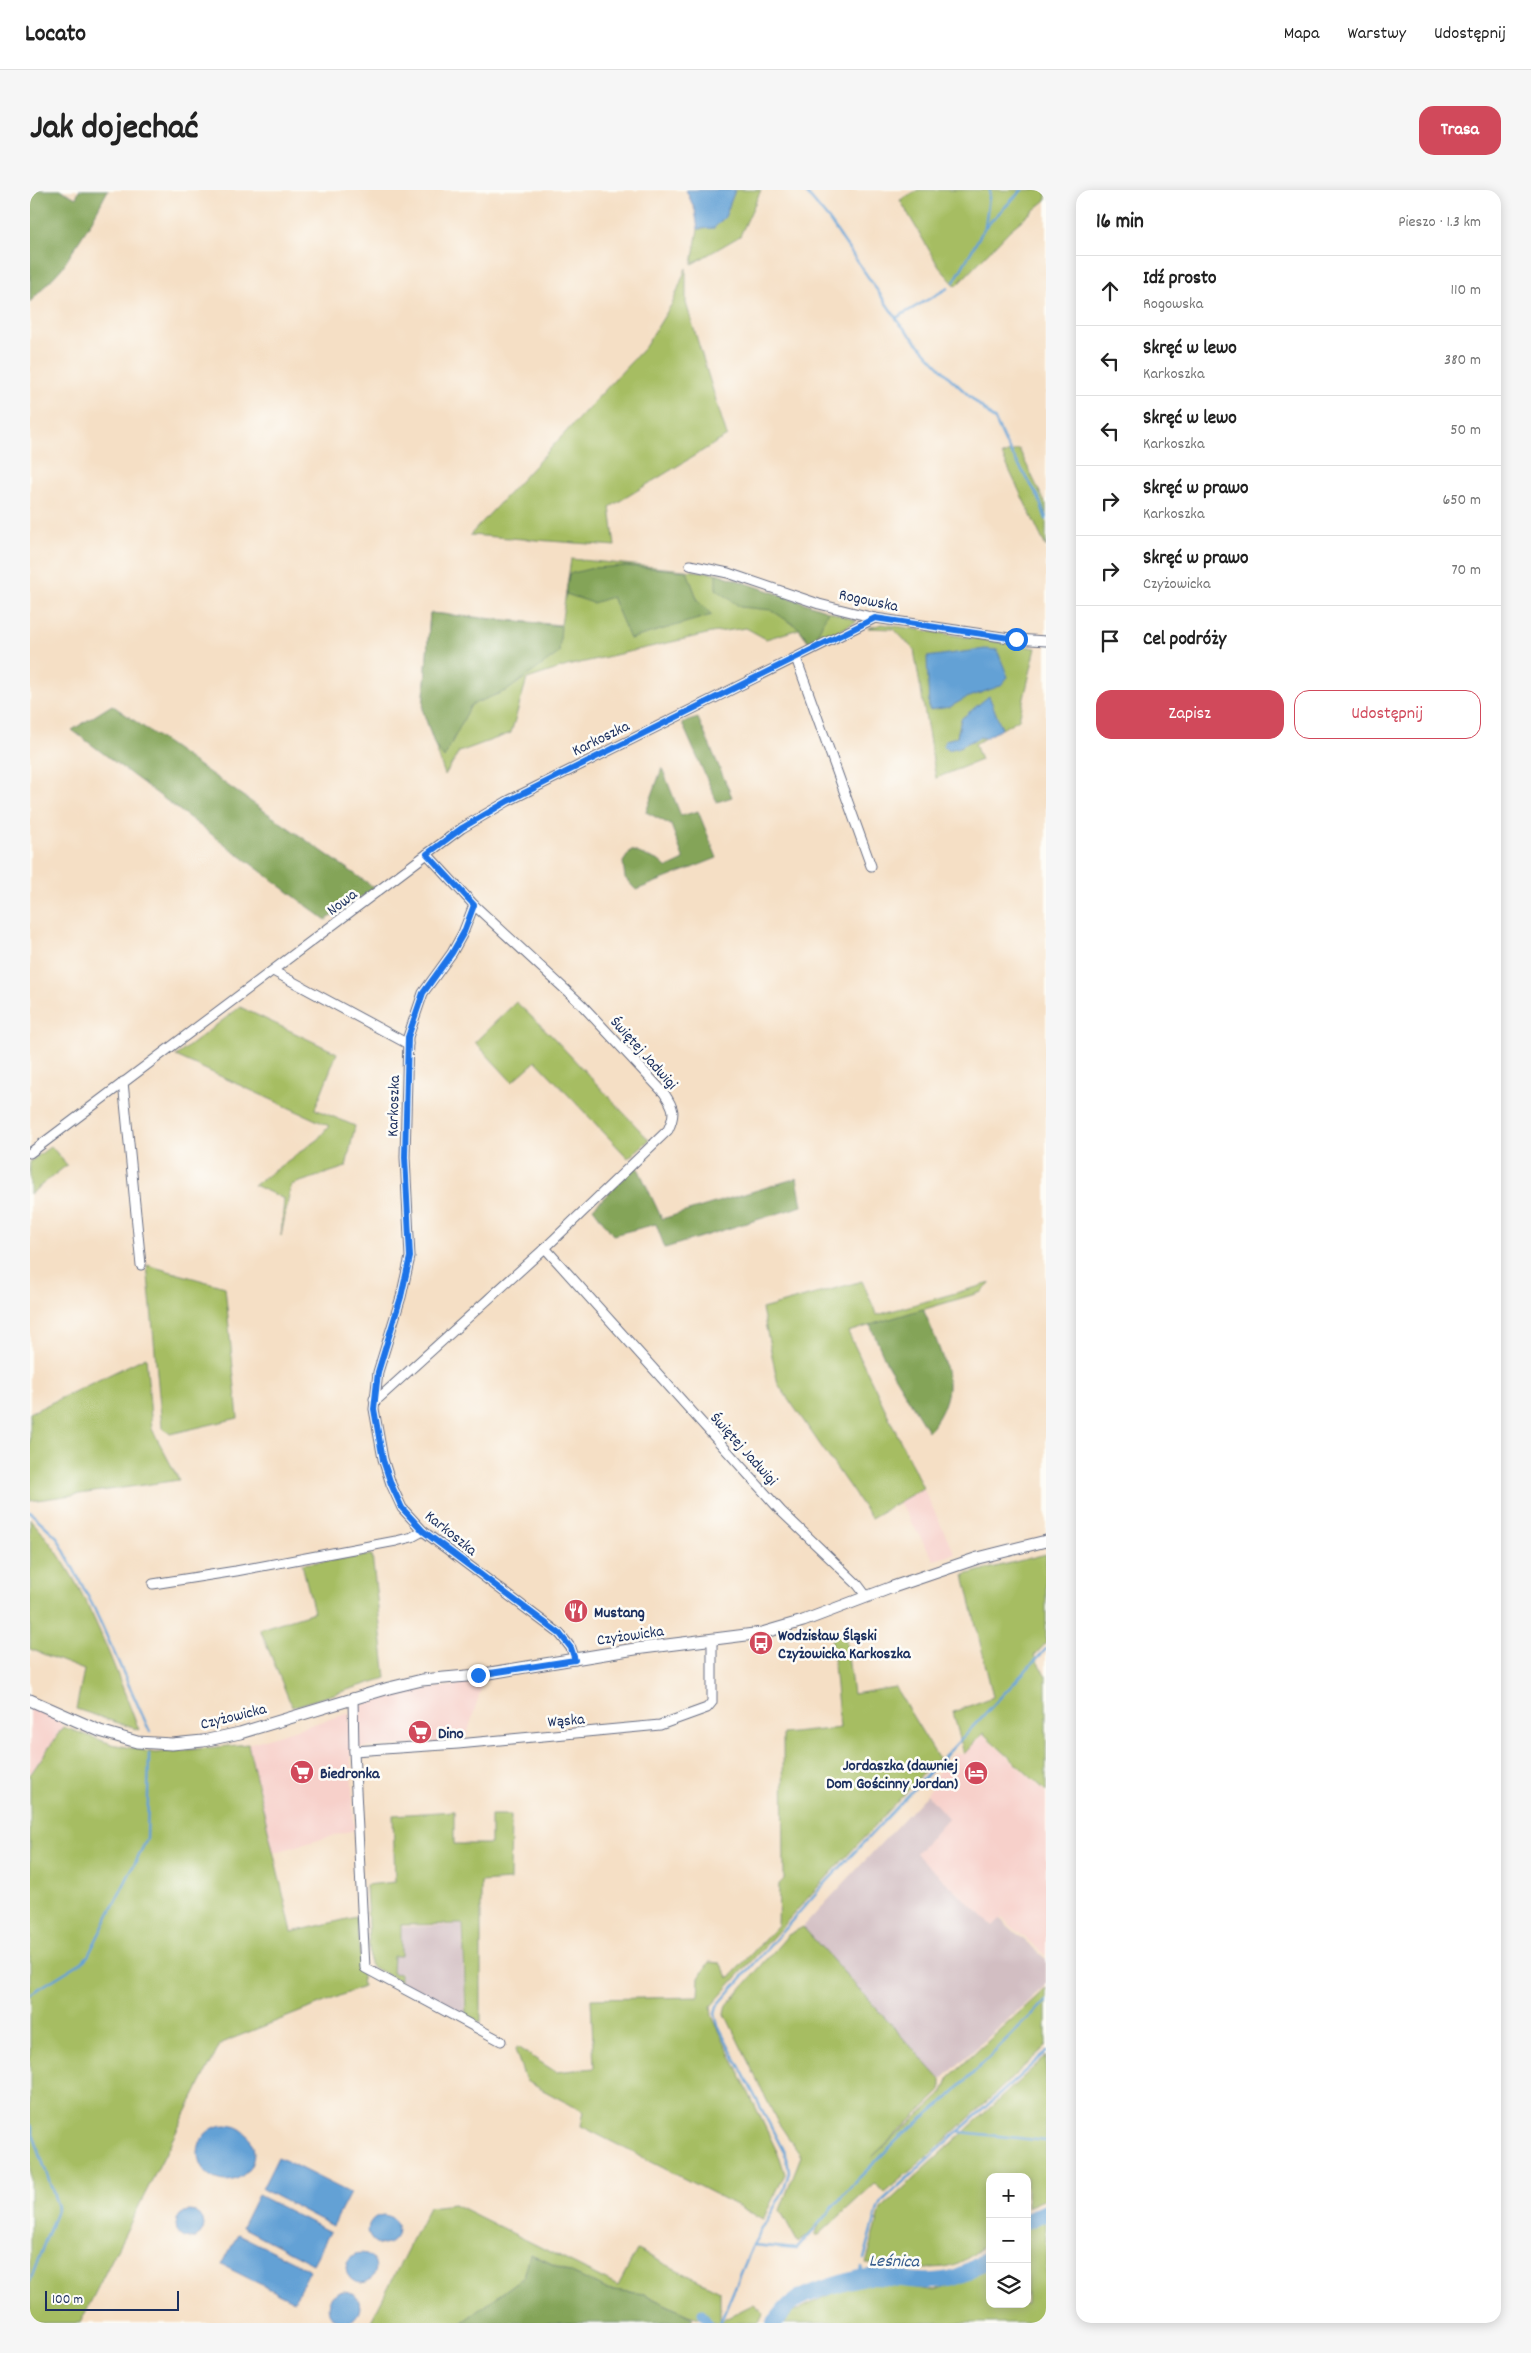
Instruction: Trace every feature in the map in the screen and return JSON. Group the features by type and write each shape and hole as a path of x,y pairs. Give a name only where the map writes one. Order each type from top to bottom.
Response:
{"street":[{"name":"Rogowska","path":"690,566 728,573 819,604 875,618 1016,639 1046,641"},
{"name":"Karkoszka","path":"427,854 462,828 508,801 875,618"},
{"path":"796,658 871,866"},
{"path":"427,854 474,905"},
{"name":"Nowa","path":"30,1153 427,854"},
{"name":"Karkoszka","path":"474,905 464,932 452,953 423,993 412,1022 408,1044 405,1157 410,1257 401,1297 378,1372 374,1399 378,1435 391,1484 402,1508 423,1531 560,1634 571,1648 575,1660"},
{"name":"Świętej Jadwigi","path":"374,1399 379,1398 545,1248 668,1130 674,1117 672,1105 664,1092 582,1005 474,905"},
{"path":"273,971 408,1044"},
{"path":"123,1082 142,1265"},
{"name":"Świętej Jadwigi","path":"545,1248 781,1511 858,1585 867,1597"},
{"path":"153,1584 236,1571 396,1541 412,1537 423,1531"},
{"name":"Czyżowicka","path":"30,1700 100,1731 137,1742 172,1744 203,1741 240,1733 353,1698 422,1680 478,1675 635,1649 762,1633 803,1621 890,1588 978,1558 1046,1541"},
{"name":"Wąska","path":"354,1751 458,1744 660,1725 707,1708 712,1702 712,1640"},
{"path":"353,1698 365,1968 501,2040"}],"shaded area":[{"path":"923,1488 955,1554 934,1560 899,1502"},
{"path":"483,1682 465,1741 359,1748 357,1743 356,1714 359,1706 410,1691"},
{"path":"30,1706 54,1717 63,1727 30,1775"},
{"path":"349,1713 354,1830 272,1853 248,1744"},
{"path":"983,1735 1046,1793 1046,1956 1002,1918 992,1927 914,1855 945,1819 927,1793 939,1781 935,1776 954,1753 964,1754"},
{"path":"927,1794 948,1818 916,1854 993,1926 1000,1919 1046,1959 1046,1985 941,2080 803,1927"},
{"path":"462,1925 465,2016 401,1982 401,1973 393,1973 393,1957 401,1956 402,1927"}],"green space":[{"path":"30,190 61,190 76,198 79,190 108,190 90,224 62,268 30,302"},
{"path":"735,190 761,190 740,236 692,264 698,229 714,228 725,217"},
{"path":"918,190 1046,190 1046,200 1010,230 956,286 939,267 900,200"},
{"path":"686,268 686,303 727,436 610,507 615,546 470,535 645,347 673,302"},
{"path":"1019,449 1046,505 1046,547 1002,455"},
{"path":"571,559 716,573 857,621 812,646 799,629 766,639 746,628 711,633 567,666 527,679 511,733 459,752 445,775 423,711 430,613 561,625"},
{"path":"626,566 687,571 698,601 712,615 630,639 612,597 593,603 566,594 569,574 593,568"},
{"path":"716,573 828,611 812,646 799,628 771,610 740,607 716,589"},
{"path":"430,613 561,626 559,653 508,690 471,705 444,758 435,746 423,711"},
{"path":"882,624 1036,648 1019,719 1002,729 989,697 961,719 957,737 946,740 957,748 980,737 985,738 975,744 981,760 936,778 914,650 894,629 868,628"},
{"path":"112,705 375,888 326,920 72,730"},
{"path":"698,718 732,797 717,802 682,723"},
{"path":"662,768 681,816 698,811 717,858 636,890 625,878 623,862 631,850 659,861 667,868 684,860 671,825 646,812"},
{"path":"516,1002 552,1036 649,1140 628,1158 536,1061 512,1082 475,1042"},
{"path":"240,1007 337,1053 315,1109 355,1126 346,1167 291,1185 281,1236 284,1199 254,1185 318,1139 329,1126 176,1056"},
{"path":"51,1146 67,1165 30,1194 30,1162"},
{"path":"637,1166 662,1219 797,1178 802,1206 665,1248 656,1224 613,1235 593,1208"},
{"path":"147,1265 225,1287 238,1418 170,1434 162,1427"},
{"path":"862,1281 877,1315 991,1283 982,1292 848,1332 923,1488 871,1518 778,1384 762,1309"},
{"path":"923,1309 939,1348 948,1380 944,1406 928,1431 887,1364 870,1325"},
{"path":"146,1357 152,1429 179,1480 30,1501 30,1413"},
{"path":"30,1519 49,1541 80,1591 106,1647 139,1730 76,1709 84,1670 30,1649"},
{"path":"1046,1554 1046,1643 1034,1656 1046,1676 1046,1791 983,1733 964,1754 953,1712 993,1697 964,1575"},
{"path":"372,1555 386,1678 292,1707 260,1629 314,1612 302,1564"},
{"path":"831,1634 845,1634 853,1694 895,1687 938,1758 815,1890 711,2006 712,2016 780,2158 785,2174 763,2219 581,2126 584,2112 526,2081 515,2050 517,2047 556,2072 594,2068 591,1999 698,1997 699,1978 709,1962 720,1963 729,1978 778,1925 779,1884 784,1879 783,1734 840,1728"},
{"path":"63,1727 112,1744 155,1753 248,1744 292,1932 356,1917 363,1987 221,2043 80,2323 30,2323 30,1775"},
{"path":"454,1811 454,1844 491,1844 491,1815 511,1815 510,1880 481,1882 481,2022 466,2016 463,1924 401,1925 401,1956 393,1956 392,1973 400,1974 400,1981 370,1966 366,1885 395,1882 393,1815"},
{"path":"803,1927 941,2080 941,2091 871,2158 942,2094 949,2077 1046,1988 1046,2046 938,2147 884,2193 875,2183 819,2235 815,2235 819,2225 798,2243 780,2210 801,2156 777,2121 725,2014 727,2005 788,1935"},
{"path":"1046,2056 1046,2199 1031,2205 1031,2173 986,2173 986,2244 958,2263 938,2268 866,2264 881,2209"},
{"path":"454,2204 618,2286 637,2250 720,2291 720,2323 688,2315 644,2294 606,2289 531,2254 524,2277 461,2323 370,2323 429,2207"},
{"path":"1046,2217 1046,2323 784,2323 792,2313 854,2282 873,2281 935,2291 962,2282 986,2266 986,2308 1031,2308 1031,2224"},
{"path":"530,2254 606,2289 644,2294 693,2318 689,2323 461,2323 524,2277"},
{"path":"754,2304 764,2313 759,2323 721,2323 724,2319"}],"water":[{"path":"686,190 735,190 725,217 714,228 698,229 695,210"},
{"path":"985,649 997,650 1008,677 1000,686 964,699 950,707 929,710 927,657"},
{"path":"989,696 1002,729 985,738 980,737 957,748 947,750 943,746 946,740 957,737 961,719"},
{"path":"221,2125 231,2125 246,2133 252,2142 254,2153 252,2164 246,2173 231,2181 221,2181 210,2176 203,2169 198,2158 198,2148 203,2137 210,2130"},
{"path":"278,2157 350,2193 333,2226 262,2189"},
{"path":"258,2195 330,2232 313,2264 242,2227"},
{"path":"190,2211 200,2215 204,2225 200,2235 190,2239 180,2235 176,2225 180,2215"},
{"path":"383,2215 393,2220 398,2230 393,2240 383,2245 373,2240 368,2230 373,2220"},
{"path":"238,2234 310,2270 294,2301 222,2265"},
{"path":"361,2253 372,2257 376,2268 372,2279 361,2283 350,2279 346,2268 350,2257"},
{"path":"344,2291 350,2292 355,2296 359,2301 359,2313 355,2318 350,2322 344,2323 338,2322 333,2318 329,2313 328,2307 329,2301 333,2296 338,2292"}],"waterway":[{"path":"804,190 829,220 901,325 949,377 995,420 1007,446 1038,496 1046,519"},
{"path":"985,226 990,190"},
{"path":"954,282 985,227 1022,190"},
{"path":"896,318 948,288"},
{"path":"30,1512 57,1537 94,1608 150,1732"},
{"path":"720,2323 753,2245 784,2190 789,2172 787,2158 718,2025 715,2013 717,2006 817,1892 1046,1649"},
{"path":"30,1994 82,1962 88,1956 147,1839 149,1754"},
{"path":"753,2245 797,2249 852,2185 903,2134 948,2098 1046,2001"},
{"path":"864,2259 881,2202 1046,2052"},
{"path":"30,2125 58,2207 30,2281"},
{"path":"961,2132 1046,2141"},
{"name":"Leśnica","path":"1031,2219 1046,2212"},
{"name":"Leśnica","path":"774,2323 792,2303 830,2286 871,2277 919,2281 947,2280 975,2268 986,2259"},
{"path":"859,2278 862,2267"},
{"path":"702,2313 709,2323"}],"place":[{"name":"Mustang","path":"576,1611"},
{"name":"Wodzisław Śląski Czyżowicka Karkoszka","path":"761,1643"},
{"name":"Dino","path":"420,1732"},
{"name":"Biedronka","path":"302,1772"},
{"name":"Jordaszka (dawniej Dom Gościnny Jordan)","path":"976,1773"}],"route":[{"path":"478,1675 575,1660 573,1651 560,1634 423,1531 402,1508 383,1460 378,1435 374,1399 378,1372 401,1297 410,1257 405,1157 408,1037 423,993 452,953 464,932 474,905 427,854 462,828 555,776 875,618 1016,639"}]}
